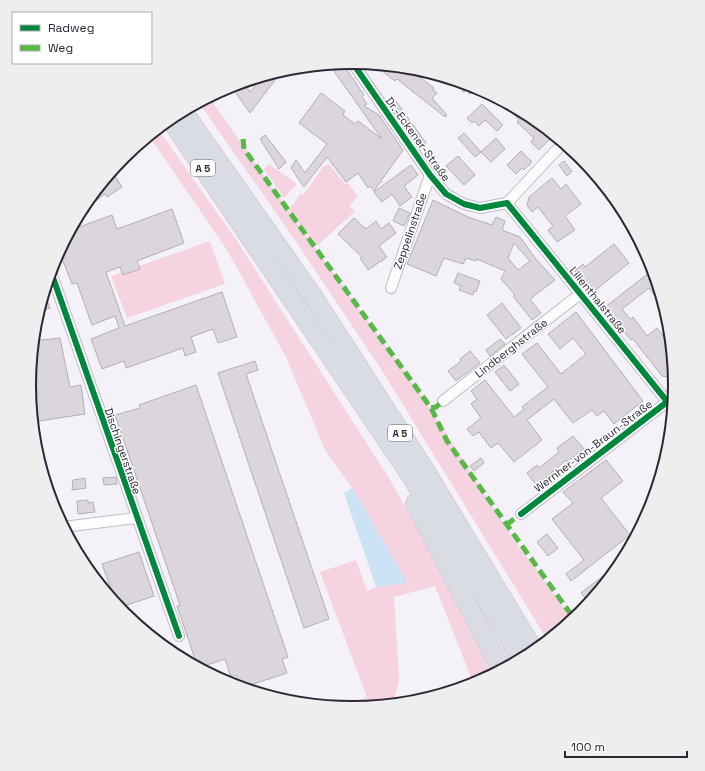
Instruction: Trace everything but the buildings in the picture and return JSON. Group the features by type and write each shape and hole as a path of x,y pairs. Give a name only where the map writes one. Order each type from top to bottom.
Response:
{"highway":[{"name":"A 5","path":"186,116 303,282 487,572 532,646"},
{"name":"A 5","path":"174,124 384,434 488,602 518,656"},
{"path":"384,434 407,489 499,666"},
{"name":"A 5","path":"487,572 504,586 540,641"}],"street":[{"name":"Dr.-Eckener-Straße","path":"357,69 430,175 446,194 464,204 480,208 507,203"},
{"path":"507,203 559,146"},
{"name":"Zeppelinstraße","path":"390,288 430,175"},
{"name":"Lilienthalstraße","path":"507,203 668,404"},
{"name":"Dischingerstraße","path":"54,282 179,636"},
{"name":"Lindberghstraße","path":"443,401 580,294"},
{"name":"Wernher-von-Braun-Straße","path":"521,514 668,408"},
{"path":"70,526 136,518"}],"shaded area":[{"path":"213,102 424,399 512,537 569,616 545,637 381,369 297,243 202,107"},
{"path":"161,133 237,241 389,478 464,611 490,670 472,679 435,586 394,597 399,680 394,699 354,702 367,697 320,572 356,560 367,591 376,587 407,582 352,488 325,450 286,357 227,250 152,141"},
{"path":"269,164 297,184 284,198 264,169"},
{"path":"329,164 345,184 348,183 358,196 349,206 355,211 318,245 314,244 289,210 301,193 303,195 323,167"},
{"path":"210,241 225,284 127,318 111,276"}],"water":[{"path":"352,488 408,583 376,587 344,493"}],"marked path":[{"path":"243,139 244,149 431,408 447,441 571,614"},
{"path":"431,408 436,407 443,401"},
{"path":"506,525 521,514"}],"cycle path":[{"path":"357,69 430,175 446,194 464,204 480,208 507,203 668,403"},
{"path":"54,281 179,636"},
{"path":"521,514 668,400"}]}
